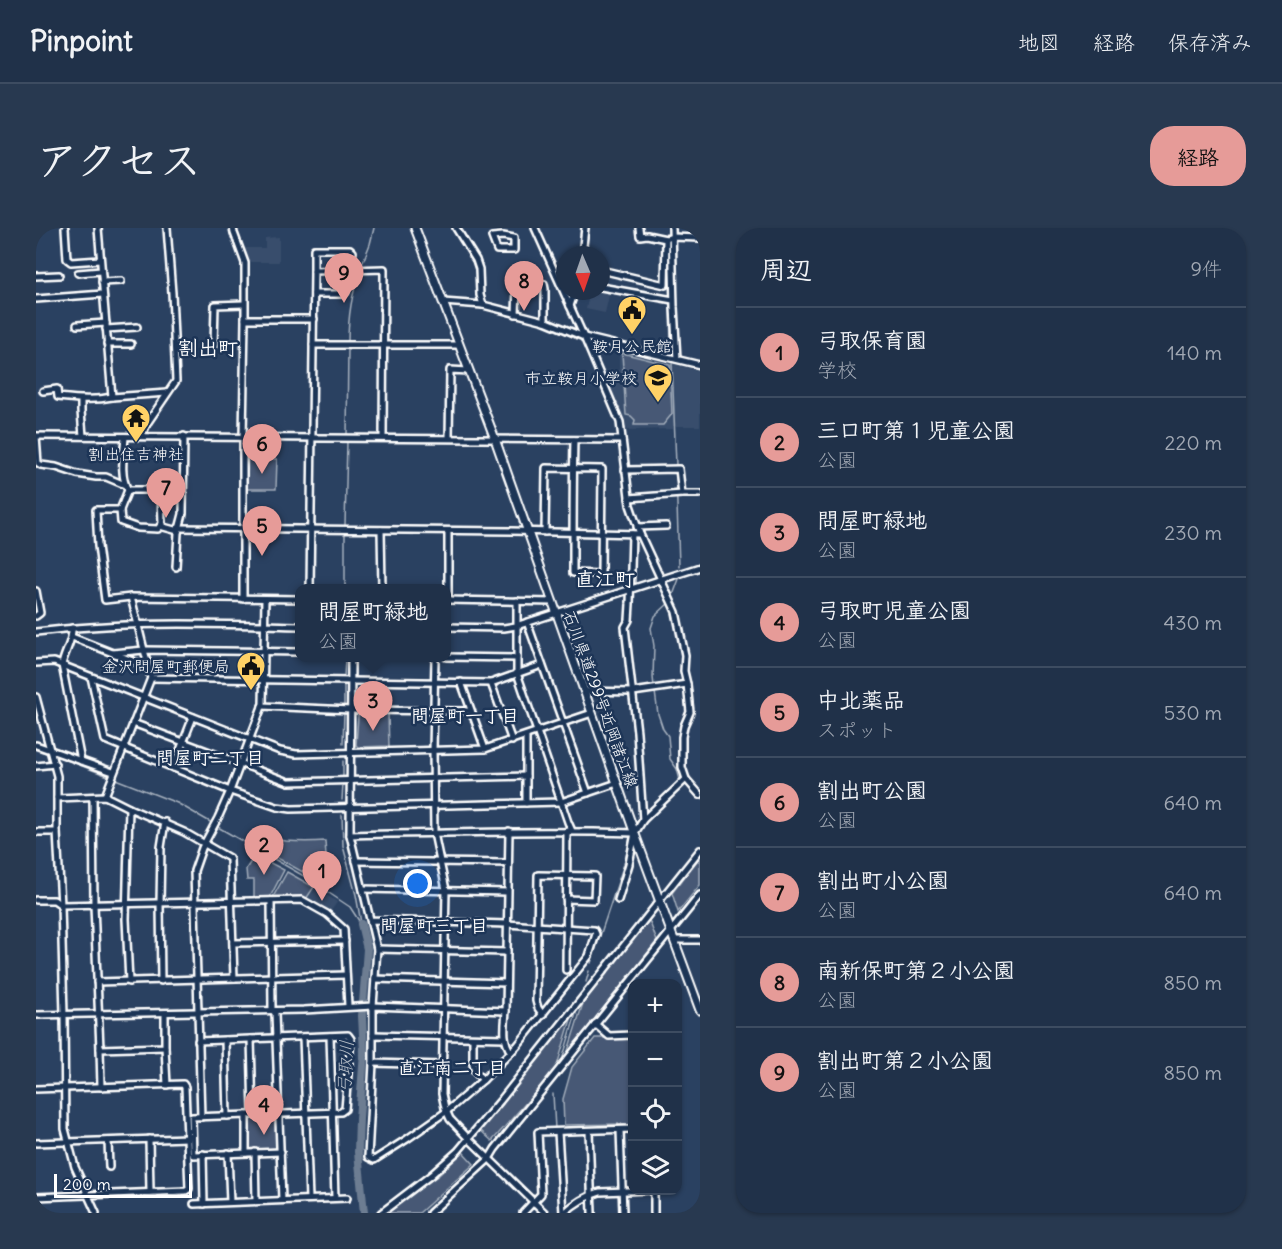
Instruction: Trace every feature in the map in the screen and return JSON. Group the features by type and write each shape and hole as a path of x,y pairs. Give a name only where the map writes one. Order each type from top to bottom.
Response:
{"main road":[{"name":"石川県道299号近岡諸江線","path":"415,228 495,439 700,1010"}],"street":[{"path":"65,228 68,259 71,262 100,260"},
{"path":"103,228 98,228 112,397"},
{"path":"142,435 148,422 176,381 167,228"},
{"path":"234,228 244,262 243,599"},
{"path":"464,228 457,229 476,260 483,305"},
{"path":"503,228 503,236"},
{"path":"535,228 620,422 629,498 639,534 676,612 685,655 684,671 690,712 682,737 682,767 686,779 700,795"},
{"path":"583,246 585,228"},
{"path":"639,228 640,236 700,238"},
{"path":"610,272 665,285 672,228"},
{"path":"669,238 670,300 677,359"},
{"path":"310,584 314,249 350,249 353,252 346,292 343,294 314,294"},
{"path":"314,271 384,269 383,437"},
{"path":"78,273 101,271"},
{"path":"36,276 59,275"},
{"path":"102,282 121,281"},
{"path":"516,314 518,285 522,283 544,284 544,321"},
{"path":"610,289 670,300"},
{"path":"36,299 103,294"},
{"path":"570,306 572,300"},
{"path":"443,302 483,305 544,321 584,337 700,365"},
{"path":"214,345 214,305 244,304"},
{"path":"245,318 314,319"},
{"path":"77,325 137,327"},
{"path":"107,344 131,344"},
{"path":"313,345 459,345"},
{"path":"449,438 450,370 469,371"},
{"path":"43,390 57,389 58,397 81,400 167,393"},
{"path":"81,400 83,436"},
{"path":"124,437 123,467 126,487 120,510 121,522 138,528 158,529 162,524 161,490 126,487 106,477 77,474 41,465 38,463 36,436 622,440"},
{"path":"176,567 178,530 183,514 184,436"},
{"path":"545,532 546,468 574,468 602,468 601,574 573,573 573,533 574,468 574,440"},
{"path":"625,470 679,469 678,494"},
{"path":"629,498 700,494"},
{"path":"120,510 96,510 105,600 131,597 295,599"},
{"path":"160,526 178,530 639,534"},
{"path":"637,527 666,526"},
{"path":"381,530 382,584"},
{"path":"447,584 448,531"},
{"path":"618,900 629,864 635,833 642,816 640,761 625,627 629,620 632,534"},
{"path":"451,627 504,628 516,626 700,567"},
{"path":"36,591 40,613 36,616"},
{"path":"105,796 151,678 131,597"},
{"path":"201,1117 194,870 204,843 230,791 262,706 265,599"},
{"path":"451,600 553,602"},
{"path":"517,601 517,673 568,822 566,970"},
{"path":"527,622 588,793"},
{"path":"36,632 136,624 295,626"},
{"path":"72,628 72,637 62,665 81,760"},
{"path":"72,637 148,667"},
{"path":"113,653 144,650 295,652"},
{"path":"451,657 517,658"},
{"path":"36,663 54,662 280,751 296,754 485,749 592,712"},
{"path":"350,662 346,680 346,710 351,781 350,835 377,949 371,1006 373,1063 368,1157 374,1160 447,1111 511,1052 589,956 596,934 594,930 507,924 371,920"},
{"path":"435,662 434,833 446,890 442,1094 450,1119 545,1213"},
{"path":"151,678 491,683 542,664"},
{"path":"92,677 105,740 230,791 278,807 291,809 351,808 561,802 617,783"},
{"path":"461,682 485,749"},
{"path":"491,683 512,741"},
{"path":"585,691 633,692 687,684"},
{"path":"36,697 57,776 65,1129 75,1167 96,1213"},
{"path":"262,706 346,710 471,711"},
{"path":"173,768 194,717"},
{"path":"133,723 289,782 526,776"},
{"path":"525,803 526,736"},
{"path":"36,745 52,756 81,760 112,776"},
{"path":"36,766 52,756"},
{"path":"642,816 686,779"},
{"path":"57,798 105,796 165,822 229,858 234,978"},
{"path":"93,797 94,905 101,1087"},
{"path":"129,808 126,905 129,982"},
{"path":"161,981 161,848 165,822"},
{"path":"350,835 509,831 635,833"},
{"path":"509,831 505,1038 506,1045 511,1052"},
{"path":"36,832 57,832"},
{"path":"381,1213 458,1151 700,850"},
{"path":"356,861 508,863"},
{"path":"543,1015 536,1001 538,875 595,876 594,900 566,899"},
{"path":"363,889 507,892"},
{"path":"430,1213 489,1159 700,895"},
{"path":"36,900 54,900 61,905 302,900 327,914 344,929 350,1006"},
{"path":"271,901 272,1010 275,1013 277,1038 282,1200"},
{"path":"233,943 345,940"},
{"path":"674,940 700,940"},
{"path":"377,949 507,952"},
{"path":"97,982 346,975"},
{"path":"375,979 506,983"},
{"path":"36,1015 197,1013 350,1006 506,1011"},
{"path":"165,1013 167,1085"},
{"path":"596,1024 609,1036 628,1035"},
{"path":"36,1197 186,1191 189,1189 192,1118 332,1113 345,1109 351,1039 348,1035 198,1041"},
{"path":"373,1035 505,1038"},
{"path":"330,1036 335,1198"},
{"path":"303,1037 309,1199"},
{"path":"473,1038 473,1064 475,1072 483,1080"},
{"path":"225,1040 227,1116"},
{"path":"251,1040 253,1115"},
{"path":"100,1049 165,1047"},
{"path":"373,1063 443,1065"},
{"path":"36,1089 183,1084 193,1155 281,1152"},
{"path":"246,1115 246,1153"},
{"path":"522,1213 541,1194 538,1132 628,1129"},
{"path":"620,1130 623,1213"},
{"path":"589,1131 592,1213"},
{"path":"555,1132 564,1213"},
{"path":"36,1143 190,1138"},
{"path":"149,1139 150,1192"},
{"path":"108,1141 109,1167"},
{"path":"255,1152 256,1201"},
{"path":"228,1153 230,1202"},
{"path":"203,1154 204,1204"},
{"path":"564,1213 592,1194 628,1191"},
{"path":"653,1195 654,1213"},
{"path":"194,1204 347,1198"}],"shaded area":[{"path":"279,237 279,262 248,262 243,248 265,248 265,238"},
{"path":"588,300 608,300 605,313 586,309"},
{"name":"市立鞍月小学校","path":"619,351 700,371 700,426 624,430 624,421 607,385 607,370 619,370"},
{"path":"622,353 670,365 672,414 663,425 634,425 635,420 626,415"},
{"path":"251,439 269,439 268,459 277,459 276,489 247,489 248,442"},
{"path":"360,713 388,714 389,746 358,747 356,745"},
{"path":"258,836 286,841 325,841 328,886 254,845"},
{"path":"255,855 284,870 270,897 254,898 254,880 247,880 246,869"},
{"path":"700,857 700,885 678,912 672,893"},
{"path":"287,872 314,887 306,899 273,897"},
{"path":"315,888 337,902 329,914 306,900"},
{"path":"649,920 657,941 567,1054 584,1000"},
{"path":"572,1016 556,1069 492,1141 480,1130"},
{"path":"595,1038 628,1038 628,1128 625,1128 624,1124 564,1125 563,1099 572,1067"},
{"path":"252,1117 277,1117 279,1148 277,1150 249,1150 249,1122"},
{"path":"463,1152 474,1164 419,1213 385,1213 439,1175"}],"waterway":[{"path":"361,267 374,228"},
{"path":"668,228 668,236"},
{"path":"668,256 670,296"},
{"path":"348,343 354,289 360,272"},
{"path":"670,301 671,354"},
{"path":"347,436 348,348"},
{"path":"672,364 676,465"},
{"path":"345,526 347,441"},
{"path":"676,473 679,566"},
{"path":"345,531 345,584"},
{"path":"672,598 679,579"},
{"path":"654,687 654,646 651,628 655,616 669,603"},
{"path":"344,678 345,662"},
{"path":"344,682 344,708"},
{"path":"645,814 680,780 677,769 670,759 668,736 658,714 655,692"},
{"path":"343,744 344,712"},
{"path":"36,750 50,754"},
{"path":"54,755 177,803 212,823"},
{"path":"343,761 343,778"},
{"path":"342,800 343,783"},
{"path":"342,815 343,846 361,923"},
{"path":"637,821 641,817"},
{"path":"216,826 302,875 350,907 361,924"},
{"path":"591,963 624,864 630,836"},
{"name":"弓取川","path":"361,924 367,949 362,1016 364,1053 358,1152 364,1213"},
{"path":"586,982 589,971"},
{"path":"563,1057 577,1010"},
{"path":"553,1094 555,1129"},
{"path":"555,1133 560,1210"}],"place":[{"name":"割出町第２小公園","path":"344,303"},
{"name":"南新保町第２小公園","path":"524,311"},
{"name":"鞍月公民館","path":"632,336"},
{"name":"市立鞍月小学校","path":"658,404"},
{"name":"割出住吉神社","path":"136,444"},
{"name":"割出町公園","path":"262,474"},
{"name":"割出町小公園","path":"166,518"},
{"name":"中北薬品","path":"262,556"},
{"name":"金沢問屋町郵便局","path":"251,692"},
{"name":"問屋町緑地","path":"373,731"},
{"name":"三口町第１児童公園","path":"264,875"},
{"name":"弓取保育園","path":"322,901"},
{"name":"弓取町児童公園","path":"264,1135"}],"district":[{"name":"割出町","path":"208,347"},
{"name":"直江町","path":"605,578"},
{"name":"問屋町一丁目","path":"465,715"},
{"name":"問屋町二丁目","path":"210,757"},
{"name":"問屋町三丁目","path":"434,925"},
{"name":"直江南二丁目","path":"452,1067"}]}
